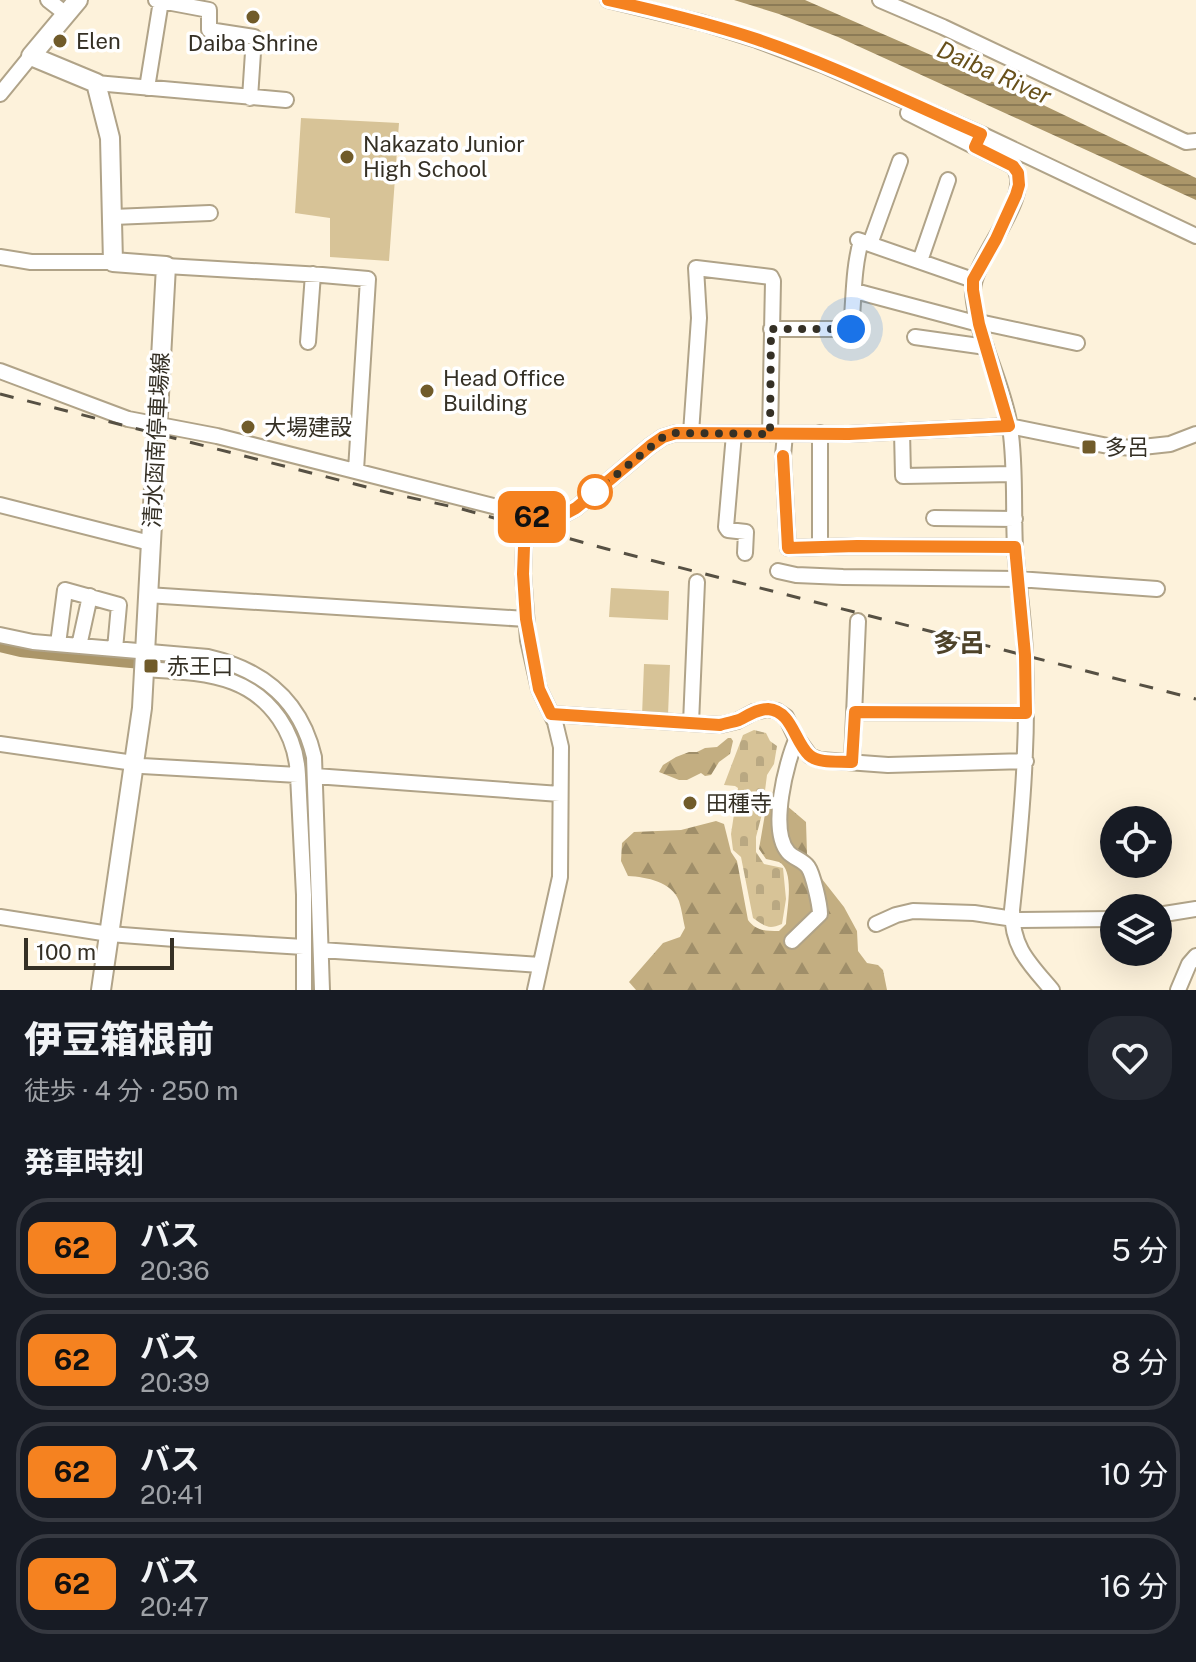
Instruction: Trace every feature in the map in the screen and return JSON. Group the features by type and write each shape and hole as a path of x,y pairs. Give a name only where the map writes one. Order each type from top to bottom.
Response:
{"main road":[{"path":"72,7 31,56 96,83 110,138 113,262 166,266"},
{"name":"清水函南停車場線","path":"101,990 142,708 166,266"}],"street":[{"path":"48,0 72,7"},
{"path":"608,0 703,23 823,65 978,140 1196,236"},
{"path":"880,0 1186,142 1196,141"},
{"path":"147,88 164,1 209,10 209,30 254,37 250,98"},
{"path":"0,94 31,56"},
{"path":"96,83 286,100"},
{"path":"908,113 978,140 1018,173 1016,195 973,280 973,290 979,323 1009,426 1015,547 1025,655 1026,761 1012,919 1022,956 1052,990"},
{"path":"771,329 851,329 855,260 900,161"},
{"path":"920,261 948,180"},
{"path":"113,217 210,213"},
{"path":"863,242 973,280"},
{"path":"0,257 31,262 113,262"},
{"path":"166,266 368,279 356,470"},
{"path":"691,433 699,318 696,268 771,277 773,281 770,434"},
{"path":"308,342 313,274"},
{"path":"855,291 979,323 1077,343"},
{"path":"915,337 986,347"},
{"path":"0,371 117,415 217,436 552,521 576,508 663,437 676,433 785,434 1009,426 1133,448 1170,444 1196,434"},
{"path":"902,431 903,476 1013,474"},
{"path":"820,433 820,547"},
{"path":"734,434 726,527 728,530 746,532 745,553"},
{"path":"785,434 783,456 788,548 1015,547"},
{"path":"0,505 150,543"},
{"path":"531,516 524,547 526,619 539,689 555,722 561,747 560,877 535,990"},
{"path":"934,518 1015,519"},
{"path":"778,571 843,577 1018,579 1157,589"},
{"path":"691,723 697,582"},
{"path":"58,644 65,590 119,605 115,649"},
{"path":"147,595 526,619"},
{"path":"79,646 90,596"},
{"path":"852,762 858,621"},
{"path":"0,635 33,642 115,649 182,672 249,670 279,693 306,728 314,757 315,776 307,804"},
{"path":"222,670 274,711 288,731 293,746 307,804 322,990"},
{"path":"551,714 720,725 767,709 786,717 810,756 820,760 888,765 1026,761"},
{"path":"855,712 1026,713"},
{"path":"792,941 820,914 809,868 787,852 781,835 783,778 797,738"},
{"path":"0,744 142,766 298,775"},
{"path":"315,776 560,794"},
{"path":"304,990 308,824"},
{"path":"1172,913 1196,909"},
{"path":"876,924 913,911 974,913 1012,919 1100,919"},
{"path":"0,917 109,934 304,947"},
{"path":"321,950 540,965"},
{"path":"1178,990 1189,964 1196,956"}],"green space":[{"path":"301,118 399,123 389,261 330,257 330,218 295,213"},
{"path":"611,588 669,591 668,620 609,617"},
{"path":"644,664 670,665 668,715 642,716"},
{"path":"754,730 766,733 777,746 774,764 767,775 756,837 756,852 764,864 783,868 786,899 782,924 773,927 753,918 741,857 733,850 731,834 738,788 724,785 743,735"},
{"path":"728,738 733,741 730,754 719,762 711,775 701,773 687,780 679,780 659,772 663,765 676,757 717,747"},
{"path":"786,805 806,822 807,854 811,865 844,907 857,931 858,951 867,963 878,965 883,970 887,990 636,990 629,982 663,943 680,937 685,928 679,901 671,889 651,879 628,876 621,861 622,843 634,832 681,830 716,821 724,824 731,852 737,861 748,920 758,928 779,931 786,924 789,881 784,866 766,859 759,849 766,808"}],"shaded area":[{"path":"734,0 805,0 1018,93 1196,178 1196,200 838,37"}],"waterway":[{"path":"0,643 21,648 204,667 249,682 269,694 285,712 298,735 304,761 306,807"}],"railway":[{"path":"0,394 458,508 1196,699"}],"bus line":[{"name":"62","path":"608,0 703,23 823,65 981,134 975,147 1013,166 1018,173 1016,195 973,280 979,324 1009,426 849,434 676,433 650,446 576,508 552,521 531,516 524,547 523,574 528,640 539,689 551,714 720,725 767,709 786,717 810,756 820,760 852,762 855,712 1026,713 1025,655 1015,547 788,548 783,456"}],"place":[{"name":"Daiba Shrine","path":"253,17"},
{"name":"Elen","path":"60,41"},
{"name":"Nakazato Junior High School","path":"347,157"},
{"name":"Head Office Building","path":"427,391"},
{"name":"大場建設","path":"248,427"},
{"name":"多呂","path":"1089,447"},
{"name":"赤王口","path":"151,666"},
{"name":"田種寺","path":"690,803"}],"district":[{"name":"多呂","path":"959,643"}],"route":[{"path":"595,492 663,437 676,433 770,434 771,329 851,329"}],"water label":[{"name":"Daiba River","path":"994,73"}]}
